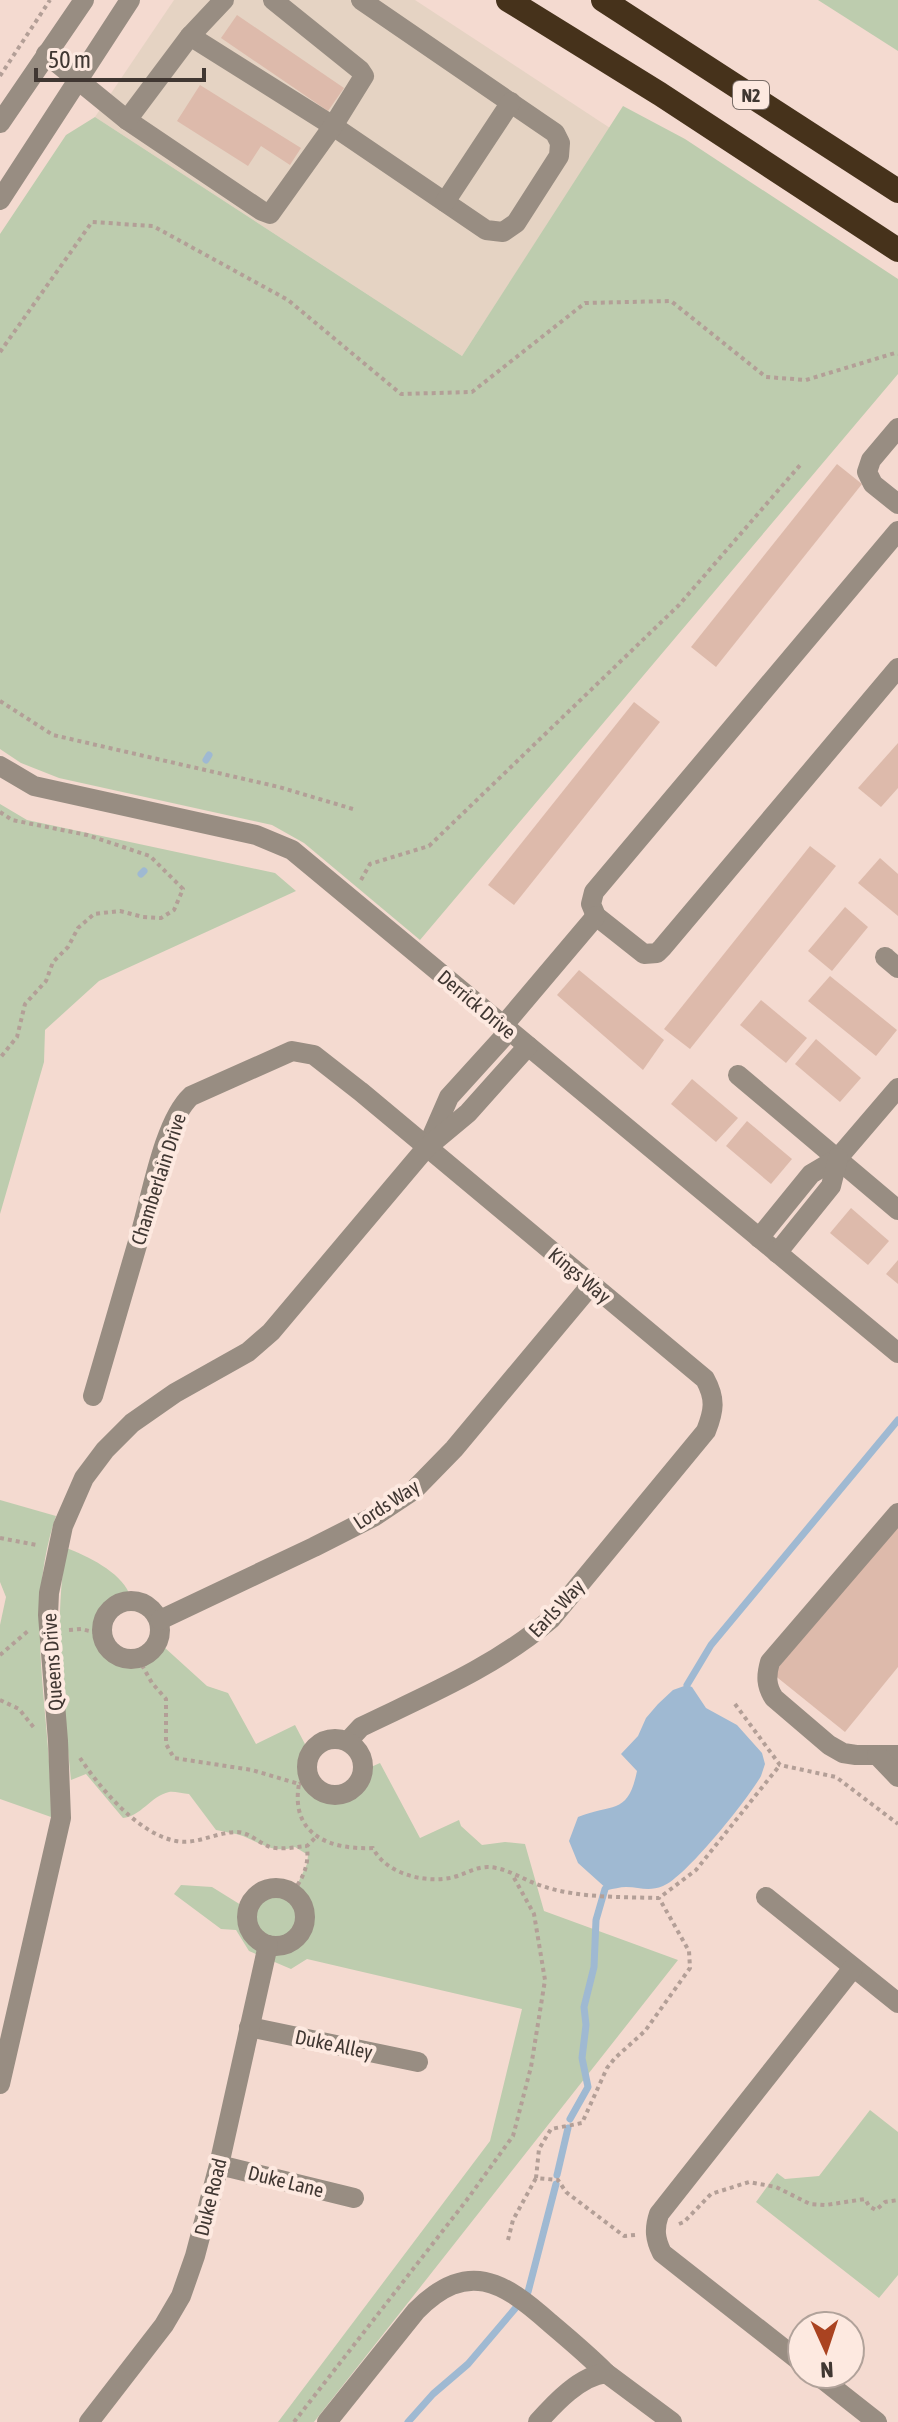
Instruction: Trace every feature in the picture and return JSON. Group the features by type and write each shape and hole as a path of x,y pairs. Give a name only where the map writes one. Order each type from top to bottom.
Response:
{"highway":[{"name":"N2","path":"508,0 660,94 898,250"},
{"name":"N2","path":"603,0 898,191"}],"street":[{"path":"0,123 84,0"},
{"path":"0,200 130,0"},
{"path":"127,120 190,36 224,0"},
{"path":"46,54 127,120 268,214 274,211 364,79 363,73 273,0"},
{"path":"190,36 333,126 486,230 503,232 516,223 559,156 560,143 555,133 361,0"},
{"path":"445,202 511,102"},
{"path":"898,428 871,460 867,472 873,484 898,504"},
{"path":"898,531 594,892 591,904 596,916 644,954 657,953 898,668"},
{"name":"Derrick Drive","path":"0,766 34,786 256,835 292,850 898,1353"},
{"name":"Queens Drive","path":"426,1148 449,1097 596,916"},
{"name":"Queens Drive","path":"0,2084 61,1818 49,1593 63,1526 84,1478 105,1450 132,1423 175,1393 248,1352 271,1332 426,1148 468,1113 528,1046"},
{"name":"Chamberlain Drive","path":"93,1396 174,1119 182,1104 191,1096 281,1054 302,1052 314,1055 426,1148"},
{"path":"738,1075 898,1210"},
{"path":"759,1238 811,1174 838,1158 898,1088"},
{"name":"Kings Way","path":"426,1148 705,1379 714,1400 713,1413"},
{"path":"777,1253 831,1186 838,1158"},
{"name":"Lords Way","path":"160,1620 375,1516 414,1490 454,1449 591,1285"},
{"name":"Earls Way","path":"348,1741 361,1727 522,1644 551,1619 698,1443 713,1413"},
{"path":"898,1513 770,1662 766,1675 768,1689 774,1698 829,1745 856,1755 898,1755"},
{"path":"129,1600 148,1605 160,1620 159,1640 155,1648 138,1658 119,1656 105,1643 102,1634 105,1615 111,1607 129,1600"},
{"path":"334,1738 348,1741 359,1750 363,1759 362,1777 357,1785 341,1795 322,1792 304,1781 307,1760 317,1745 334,1738"},
{"path":"877,1755 898,1777"},
{"path":"283,1888 293,1892 304,1906 305,1925 295,1940 286,1945 268,1945 259,1941 248,1925 249,1905 263,1890 283,1888"},
{"path":"766,1897 898,2003"},
{"name":"Duke Road","path":"89,2422 164,2325 181,2296 219,2165 268,1945"},
{"path":"786,2350 662,2253 655,2233 659,2214 853,1968"},
{"name":"Duke Alley","path":"249,2027 418,2062"},
{"name":"Duke Lane","path":"219,2165 354,2198"},
{"path":"327,2422 429,2298 459,2282 480,2281 518,2294 606,2373 672,2422"},
{"path":"538,2422 549,2409 590,2377 606,2373"},
{"path":"836,2390 877,2422"}],"path":[{"path":"0,76 50,0"},
{"path":"0,352 92,222 153,226 288,300 401,394 472,392 585,303 671,301 766,377 806,380 898,354"},
{"path":"350,898 370,864 429,846 679,605 801,464"},
{"path":"0,701 53,735 279,787 353,809"},
{"path":"0,812 12,820 87,835 150,856 183,889 174,910 161,918 120,911 94,914 78,928 68,947 53,962 46,981 25,1004 17,1037 0,1058"},
{"path":"0,1538 58,1549"},
{"path":"138,1658 152,1683 166,1699 166,1744 174,1758 304,1781 296,1799 303,1819 316,1837 348,1849 373,1848 376,1855 400,1872 433,1881 456,1877 479,1866 496,1868 543,1887 659,1898 696,1870 780,1765"},
{"path":"0,1700 19,1709 32,1723 38,1737"},
{"path":"735,1704 780,1765 836,1777 898,1824"},
{"path":"77,1754 103,1791 152,1831 176,1841 198,1841 239,1832 270,1847 284,1849 307,1846 316,1837"},
{"path":"293,1892 304,1876 307,1846"},
{"path":"294,2422 513,2136 531,2067 545,1980 534,1914 512,1874"},
{"path":"508,2240 513,2220 536,2178 539,2149 551,2129 582,2123 607,2068 645,2031 690,1968 689,1951 659,1898"},
{"path":"536,2178 558,2180 566,2192 624,2236 655,2233 684,2222 711,2194 749,2182 776,2187 810,2204 826,2205 865,2199 876,2210 885,2202 898,2200"}],"shaded area":[{"path":"174,0 415,0 610,128 462,356 95,117"}],"green space":[{"path":"818,0 898,0 898,51"},
{"path":"623,106 685,139 898,279 898,374 420,940 304,843 272,825 59,778 21,763 0,749 0,234 66,135 95,117 462,356"},
{"path":"0,804 27,820 275,873 296,891 99,981 45,1030 44,1062 0,1214"},
{"path":"0,1500 56,1516 46,1553 40,1628 51,1817 0,1799 0,1625 6,1597 0,1582"},
{"path":"66,1548 111,1572 129,1593 108,1603 98,1617 97,1633 103,1648 115,1660 130,1666 147,1662 164,1647 207,1686 228,1693 256,1744 295,1725 306,1746 299,1766 301,1782 310,1795 324,1802 339,1804 354,1799 365,1787 371,1767 380,1763 420,1838 459,1820 461,1826 482,1845 505,1842 525,1844 544,1911 678,1960 314,2422 278,2422 490,2141 522,2009 307,1959 291,1969 249,1951 236,1930 221,1929 174,1894 181,1885 212,1887 241,1905 252,1891 265,1883 280,1881 297,1885 308,1855 295,1847 275,1849 243,1836 216,1830 189,1794 163,1794 135,1814 123,1818 86,1774 71,1780 60,1636"},
{"path":"870,2110 898,2132 898,2275 879,2298 756,2202 777,2173 785,2179 819,2176"}],"water":[{"path":"687,1685 692,1687 706,1708 737,1725 762,1753 765,1764 761,1776 715,1837 673,1880 653,1889 626,1887 608,1890 578,1863 569,1841 578,1817 618,1805 629,1795 637,1771 621,1754 638,1736 646,1718 658,1704 673,1690"}],"building":[{"path":"237,15 344,88 328,111 221,38"},
{"path":"200,85 301,148 290,165 261,146 248,166 177,121"},
{"path":"837,464 862,484 716,667 691,647"},
{"path":"634,702 660,722 514,905 488,885"},
{"path":"898,743 898,788 881,807 858,788"},
{"path":"810,846 836,866 690,1049 664,1029"},
{"path":"880,858 898,874 898,916 858,883"},
{"path":"845,907 868,927 832,971 808,951"},
{"path":"579,970 664,1040 643,1070 557,995"},
{"path":"830,976 897,1030 876,1056 808,1001"},
{"path":"761,1000 807,1038 786,1063 740,1025"},
{"path":"816,1039 861,1078 840,1102 795,1064"},
{"path":"692,1079 738,1118 716,1142 671,1104"},
{"path":"747,1121 792,1159 771,1184 726,1146"},
{"path":"851,1208 889,1241 868,1265 830,1233"},
{"path":"898,1260 898,1284 886,1274"},
{"path":"898,1521 898,1667 845,1732 773,1674"}],"waterway":[{"path":"206,760 209,755"},
{"path":"141,874 144,871"},
{"path":"687,1685 711,1645 898,1420"},
{"path":"570,2119 588,2087 582,2058 586,2025 584,2007 594,1967 596,1920 605,1889"},
{"path":"557,2175 568,2128"},
{"path":"528,2292 556,2184"},
{"path":"408,2422 433,2394 468,2364 519,2304"}]}
